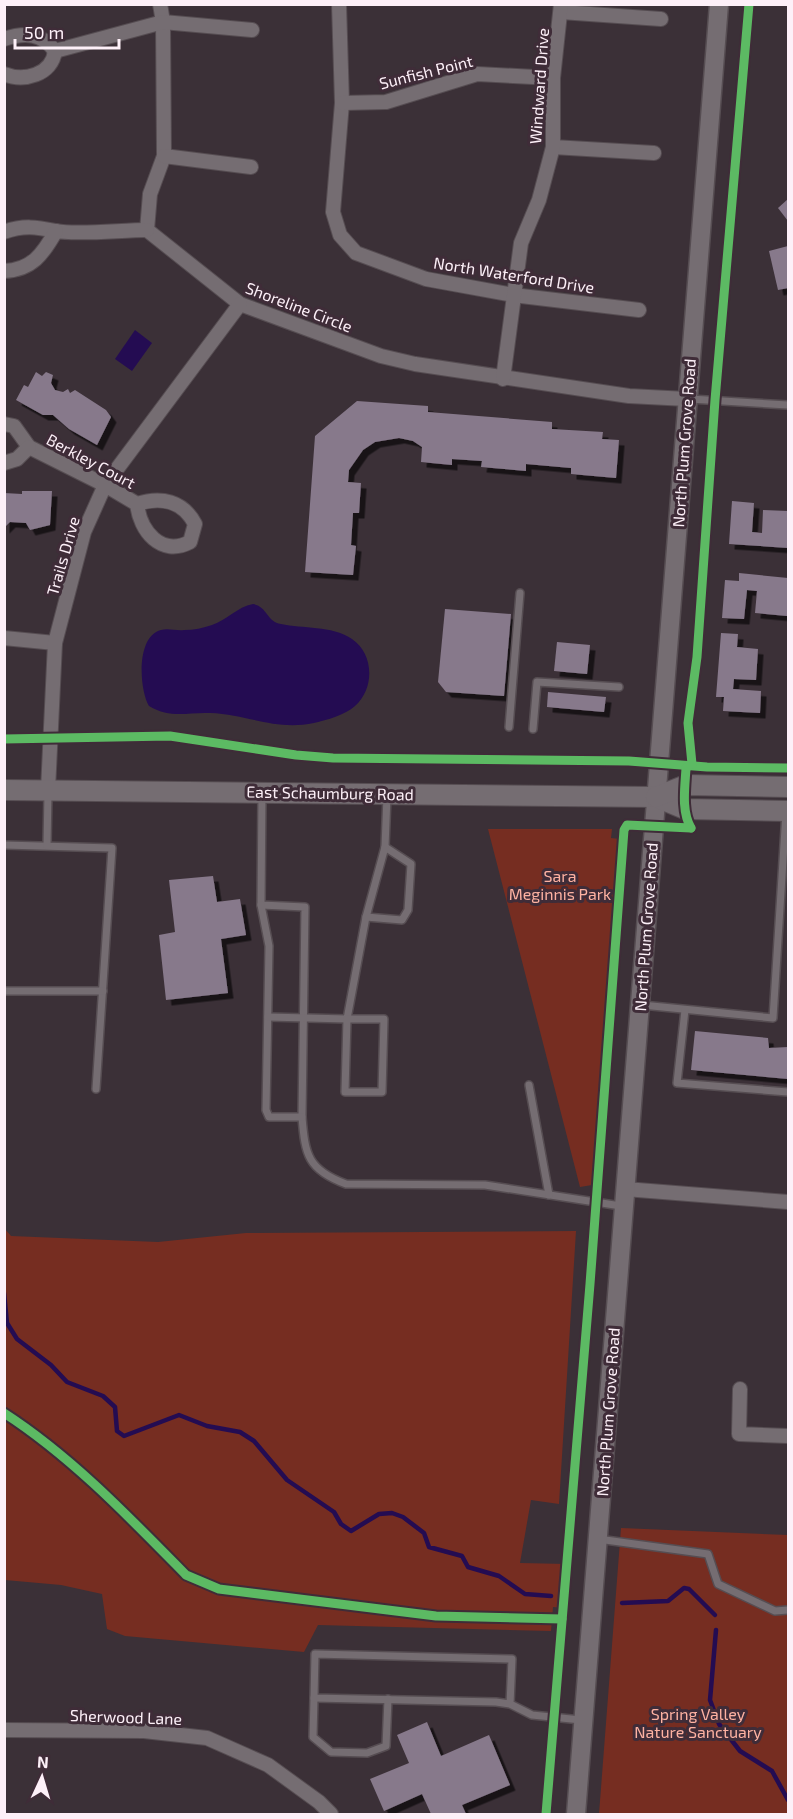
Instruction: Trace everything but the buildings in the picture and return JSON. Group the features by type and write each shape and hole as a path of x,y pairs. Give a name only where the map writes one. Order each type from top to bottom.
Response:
{"main road":[{"name":"East Schaumburg Road","path":"656,797 686,785 789,787"},
{"name":"East Schaumburg Road","path":"4,790 656,797 685,809 788,811"}],"street":[{"path":"4,232 20,227 39,226 56,231 147,230 150,194 164,156 163,22 160,4"},
{"name":"North Waterford Drive","path":"339,4 342,103 333,212 340,235 356,253 426,279 513,296 639,310"},
{"name":"North Plum Grove Road","path":"576,1815 719,4"},
{"path":"561,8 661,19"},
{"name":"Windward Drive","path":"503,379 522,243 539,200 553,147 553,78 561,8"},
{"path":"55,51 163,22 252,30"},
{"path":"4,39 24,34 41,37 55,51"},
{"path":"4,74 27,77 41,73 50,65 55,51"},
{"name":"Sunfish Point","path":"342,103 386,102 477,74 553,78"},
{"path":"553,147 654,153"},
{"path":"164,156 252,167"},
{"name":"Shoreline Circle","path":"147,230 240,304 381,356 503,379 629,396 687,399"},
{"path":"4,271 29,266 43,253 56,231"},
{"name":"Trails Drive","path":"48,790 55,643 84,532 105,485 240,304"},
{"name":"Berkley Court","path":"4,424 14,426 29,447 105,485 136,504"},
{"name":"Berkley Court","path":"4,463 16,459 29,447"},
{"path":"4,638 55,643"},
{"path":"625,1198 789,1202"},
{"path":"740,1389 739,1434 789,1436"},
{"name":"Sherwood Lane","path":"4,1730 144,1731 207,1738 268,1765 319,1802 331,1815"}],"lane":[{"path":"687,399 789,405"},
{"path":"509,727 520,593"},
{"path":"533,729 537,682 619,687"},
{"path":"47,845 48,790"},
{"path":"262,793 261,905 269,946 266,1110 268,1118 302,1117"},
{"path":"268,1017 347,1019 384,1019 382,1092 345,1092 347,1019 366,917 385,847 387,794"},
{"path":"640,1005 773,1018 788,811"},
{"path":"4,845 112,848 96,1089"},
{"path":"366,917 402,920 408,910 411,864 385,847"},
{"path":"261,905 305,906 302,1117 304,1148 311,1162 326,1177 346,1184 485,1185 549,1195 625,1198"},
{"path":"4,991 103,991"},
{"path":"685,1010 676,1083 789,1092"},
{"path":"529,1085 549,1195"},
{"path":"598,1539 708,1554 718,1584 775,1611 789,1610"},
{"path":"388,1699 386,1746 367,1752 331,1752 313,1737 315,1654 512,1659 510,1704"},
{"path":"314,1698 496,1702 510,1704 532,1714 584,1720"}],"green space":[{"name":"Sara Meginnis Park","path":"488,829 612,829 611,838 620,839 592,1185 580,1187"},
{"path":"5,1229 11,1236 158,1242 246,1233 576,1231 559,1504 531,1500 520,1563 566,1564 563,1608 553,1607 551,1631 318,1625 304,1652 125,1636 107,1629 102,1594 61,1585 5,1580"},
{"name":"Spring Valley Nature Sanctuary","path":"621,1528 788,1535 788,1814 599,1814"}],"shaded area":[{"path":"135,330 152,343 132,371 115,359"},
{"path":"253,604 258,605 276,623 335,631 359,645 365,653 369,671 369,681 362,699 341,715 300,725 273,724 223,714 172,714 149,706 143,688 142,664 147,642 153,634 164,629 191,630 209,626"}],"waterway":[{"path":"4,1293 7,1323 17,1339 51,1365 67,1382 103,1396 115,1407 117,1431 124,1436 179,1415 207,1426 240,1432 254,1441 287,1480 334,1512 341,1524 351,1531 379,1514 392,1513 403,1517 424,1533 429,1547 462,1556 468,1567 499,1576 525,1594 551,1596"},
{"path":"622,1603 668,1601 684,1588 689,1589 715,1615"},
{"path":"716,1630 710,1700 719,1724 740,1751 772,1771 788,1800"}],"cycle path":[{"path":"691,828 684,799 686,768 692,764 688,723 697,657 715,400 749,4"},
{"path":"4,739 170,736 296,755 333,758 629,761 707,767 788,768"},
{"path":"546,1814 590,1284 624,830 627,825 691,828"},
{"path":"4,1413 77,1469 122,1510 186,1575 219,1589 436,1616 562,1619"}]}
